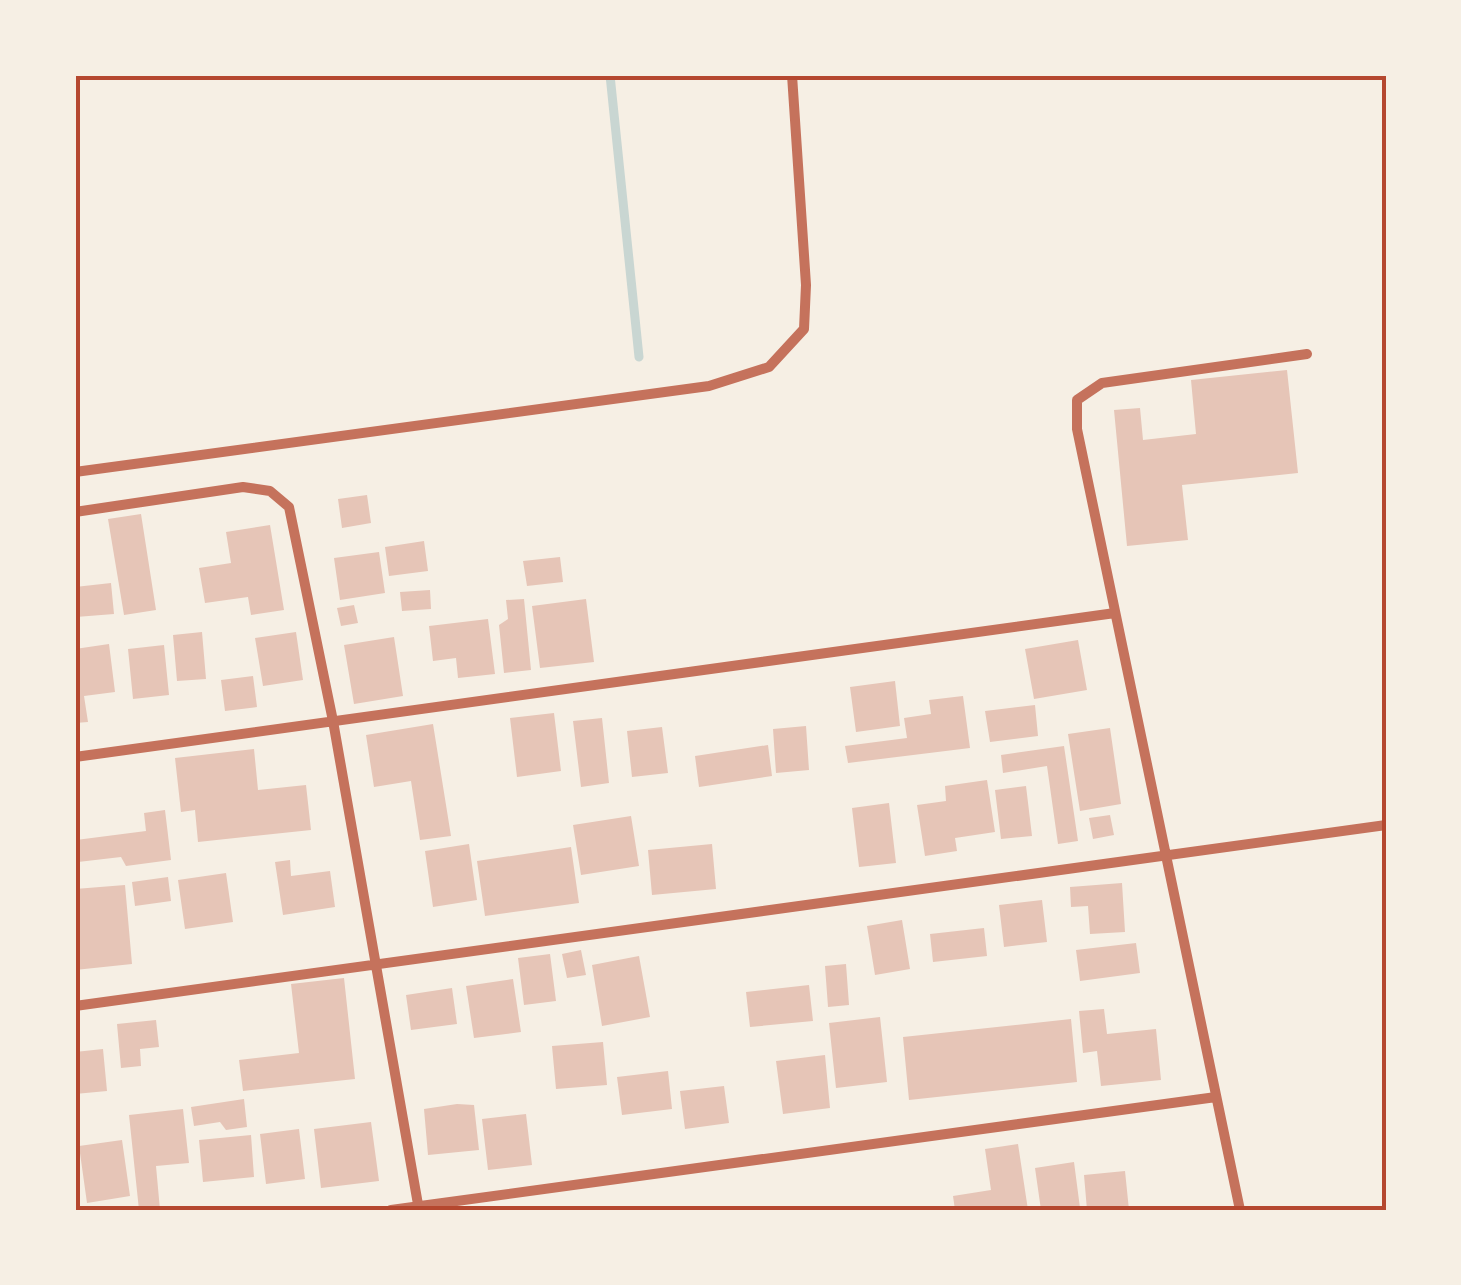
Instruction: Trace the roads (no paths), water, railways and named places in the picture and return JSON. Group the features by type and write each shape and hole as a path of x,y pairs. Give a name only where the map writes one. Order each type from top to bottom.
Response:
{"street":[{"path":"75,472 709,386 769,367 804,330 806,285 792,75"},
{"path":"1240,1210 1077,429 1078,400 1102,382 1307,354"},
{"path":"75,512 243,487 270,491 288,506 296,525 333,721 419,1208"},
{"path":"75,756 1115,613"},
{"path":"75,1006 1386,826"},
{"path":"390,1210 1216,1097"}],"waterway":[{"path":"610,75 639,357"}]}
